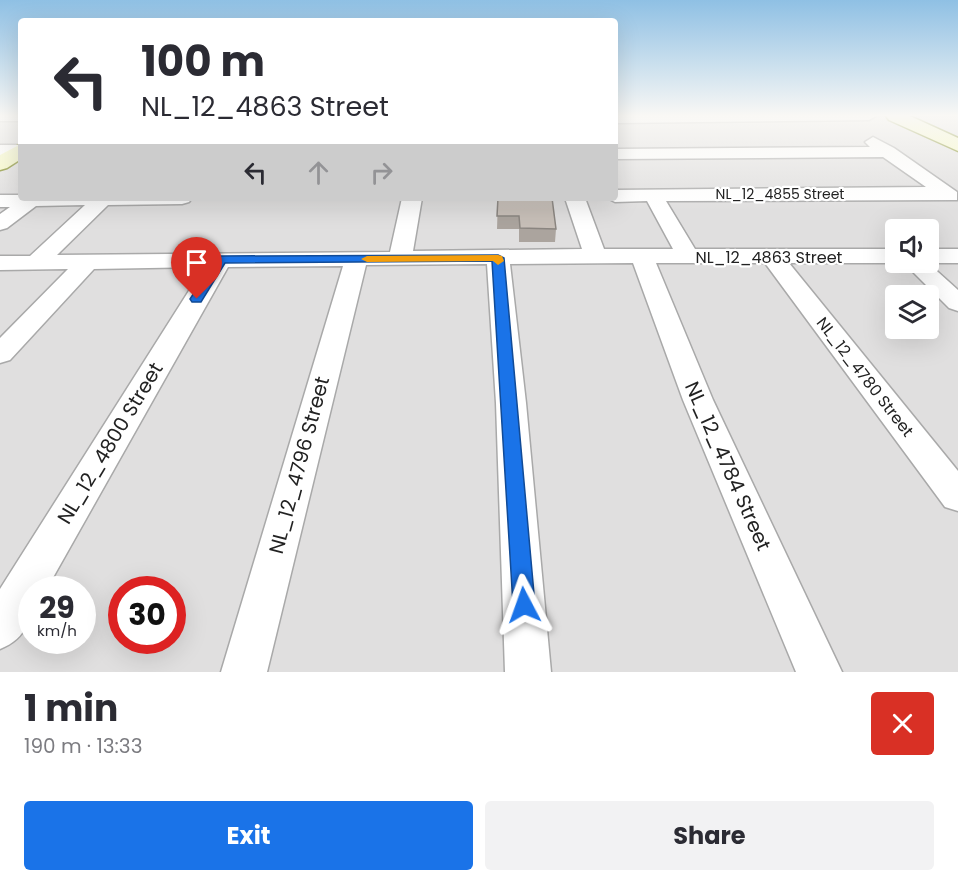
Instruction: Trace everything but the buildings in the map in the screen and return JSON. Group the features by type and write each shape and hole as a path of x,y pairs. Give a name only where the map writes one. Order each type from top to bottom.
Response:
{"street":[{"path":"821,147 828,153"},
{"path":"881,147 952,197"},
{"path":"618,154 888,152"},
{"path":"750,153 792,194"},
{"name":"NL_12_4855 Street","path":"618,196 792,194 952,197"},
{"path":"653,195 688,257"},
{"path":"0,201 18,200"},
{"path":"0,224 30,201"},
{"path":"36,263 102,201"},
{"path":"400,259 411,201"},
{"path":"0,263 595,256 576,201"},
{"name":"NL_12_4863 Street","path":"595,256 885,256"},
{"path":"939,256 958,256"},
{"name":"NL_12_4784 Street","path":"642,257 698,400 819,672"},
{"name":"NL_12_4780 Street","path":"772,257 958,497"},
{"path":"498,258 511,403 528,672"},
{"name":"NL_12_4796 Street","path":"244,672 356,259"},
{"name":"NL_12_4800 Street","path":"0,627 221,260"},
{"path":"0,354 88,262"},
{"path":"926,273 958,303"}],"shaded area":[{"path":"0,147 18,147 18,201 618,201 618,147 958,147 958,672 0,672"}],"slow traffic":[{"path":"367,259 498,258 498,261"}],"route":[{"path":"197,299 221,260 498,258 511,403 524,605"}]}
